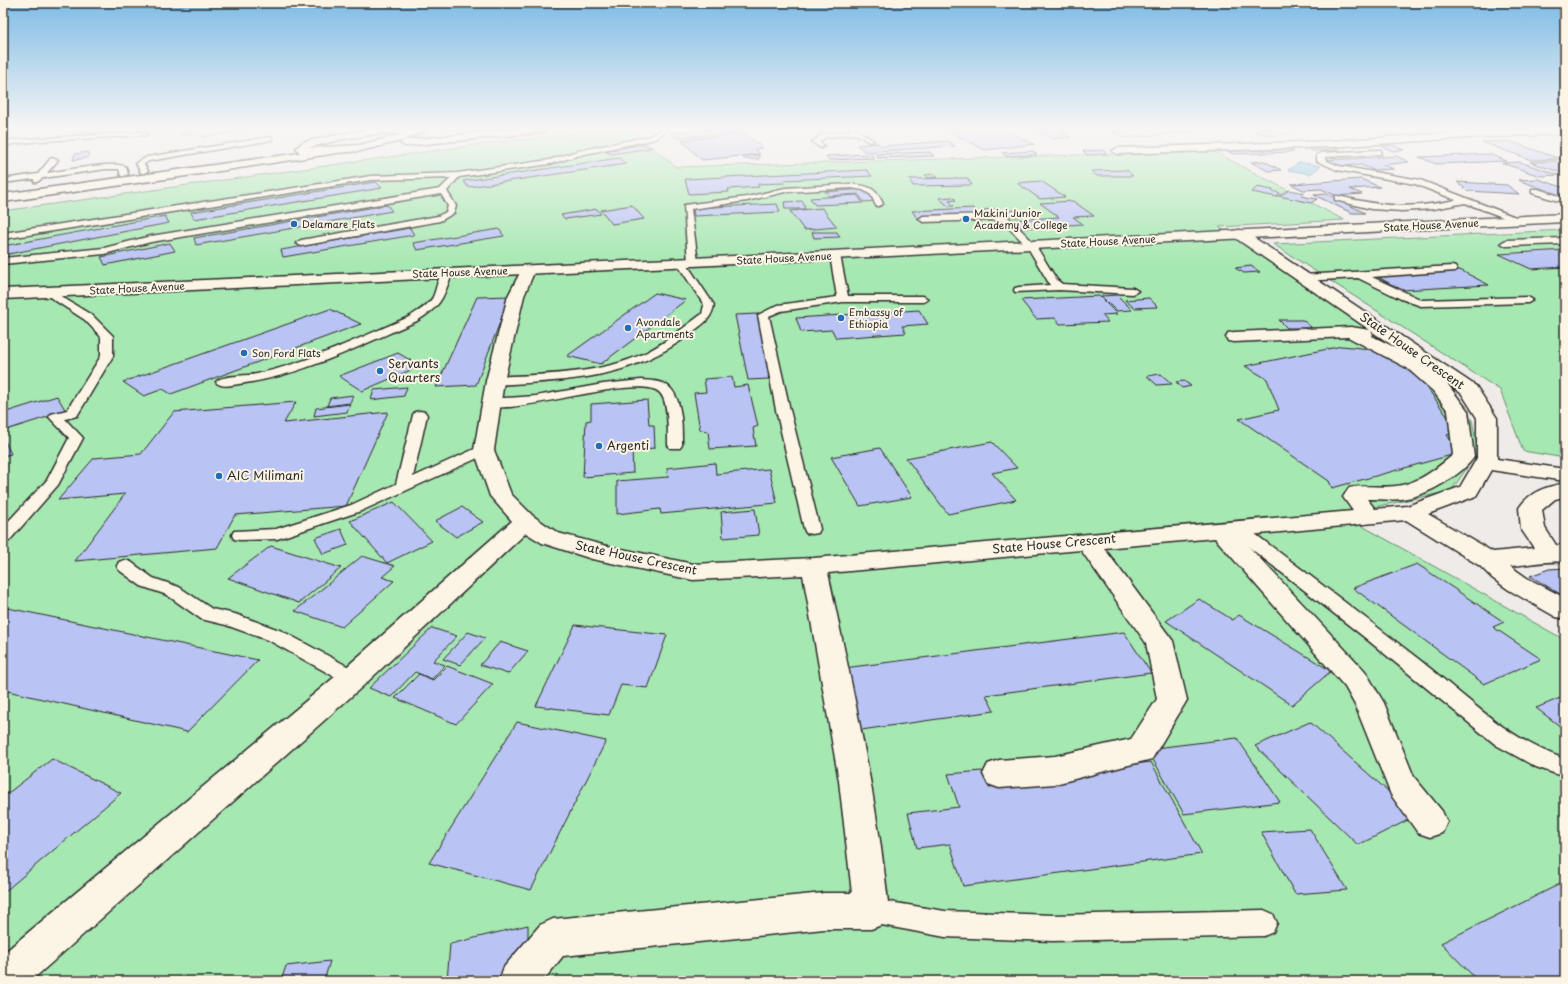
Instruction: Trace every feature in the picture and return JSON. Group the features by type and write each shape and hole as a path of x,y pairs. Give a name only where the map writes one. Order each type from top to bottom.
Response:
{"street":[{"path":"3,198 120,175"},
{"path":"3,189 36,181 71,185 149,175"},
{"name":"State House Avenue","path":"3,294 528,270 1565,218"},
{"name":"State House Crescent","path":"528,270 516,296 490,403 484,450 501,496 525,521 550,538 601,553 693,572 814,566 1410,513 1468,491 1487,458 1487,418 1469,390 1239,234"},
{"path":"1234,338 1351,332 1394,338"},
{"path":"1351,332 1413,364 1440,387 1458,411 1464,457 1437,478 1406,492 1357,493 1354,497 1369,517"},
{"path":"1484,464 1565,475"},
{"path":"1557,553 1533,529 1530,508 1547,494 1565,490"},
{"path":"1410,513 1489,560 1501,572 1518,584 1565,610"},
{"path":"3,981 31,954 353,678 525,521"},
{"path":"1229,530 1355,679 1369,703 1402,785 1430,822"},
{"path":"999,774 1055,770 1142,750 1172,700 1159,641 1087,541"},
{"path":"1489,560 1557,553"},
{"path":"518,981 553,938 824,911 871,911 869,875 859,801 814,566"}],"lane":[{"path":"36,181 41,175"},
{"path":"3,181 36,181 71,175"},
{"path":"3,261 104,251 151,239 443,191 457,175"},
{"path":"3,236 371,178 457,175"},
{"path":"1377,175 1417,182 1519,220"},
{"path":"496,381 596,371 638,360 652,354 706,315 709,305 687,262 687,207 747,199 785,190 852,186 865,188 875,194 879,204"},
{"path":"301,243 440,218 450,213 452,206 443,191"},
{"path":"1535,191 1565,201"},
{"path":"1338,198 1357,205 1388,209 1436,206 1467,200"},
{"path":"923,219 991,217 1005,219 1031,245 1053,282 1059,287"},
{"path":"1506,243 1565,241"},
{"path":"835,255 843,299"},
{"path":"1303,278 1452,269"},
{"path":"222,382 256,378 308,364 413,319 429,309 438,298 447,273"},
{"path":"1358,274 1405,297 1421,303 1528,300"},
{"path":"1019,290 1059,287 1134,291"},
{"path":"3,537 53,482 76,438 56,417 72,413 107,356 107,336 90,318 49,292"},
{"path":"812,530 783,410 763,315 778,308 843,299 923,299"},
{"path":"490,403 536,400 612,385 656,384 664,389 673,409 676,445"},
{"path":"403,487 420,415"},
{"path":"240,535 278,534 356,508 484,450"},
{"path":"1229,530 1416,668 1473,715 1520,750 1526,754 1565,768"},
{"path":"125,566 147,582 173,591 207,614 229,619 276,636 353,678"},
{"path":"871,911 945,924 1053,928 1264,923"}],"green space":[{"path":"261,175 1258,175 1344,220 1219,227 1435,374 1472,420 1478,452 1451,491 1341,514 1565,640 1565,981 3,981 3,211"},
{"path":"1565,230 1565,458 1523,451 1500,390 1273,244"}],"building":[{"path":"504,175 551,175 468,187 463,181"},
{"path":"768,175 872,176 784,180 785,183 758,184 759,187 728,189 729,192 689,194 685,179"},
{"path":"925,175 936,175 938,177 928,178"},
{"path":"1096,175 1133,176 1097,176"},
{"path":"1537,175 1559,175 1540,176"},
{"path":"967,178 972,185 913,186 909,179"},
{"path":"1361,179 1380,187 1350,189 1362,194 1337,196 1321,189 1303,190 1291,184"},
{"path":"1538,179 1565,188 1565,197 1518,180"},
{"path":"1041,181 1065,197 1040,199 1017,183"},
{"name":"Delamare Flats","path":"376,182 382,188 194,219 191,212"},
{"path":"1457,182 1507,185 1519,194 1468,191"},
{"path":"1257,187 1280,193 1277,197 1252,192"},
{"path":"865,189 875,201 864,202 858,194 829,196 825,192"},
{"path":"1289,190 1305,193 1301,196 1317,199 1311,203 1279,196"},
{"path":"1327,194 1365,213 1352,213 1314,195"},
{"path":"857,195 863,203 815,205 810,198"},
{"path":"953,197 956,200 949,201 954,206 948,206 939,198"},
{"path":"803,201 805,209 785,209 784,202"},
{"path":"1073,201 1094,216 1073,217 1083,224 1022,228 1013,220 1059,217 1040,203"},
{"path":"777,204 780,212 694,216 693,208"},
{"name":"Delamare Flats","path":"387,205 392,211 196,245 194,238"},
{"path":"632,205 644,219 612,224 601,210"},
{"path":"822,208 837,227 804,230 790,211"},
{"path":"973,208 979,215 917,218 912,211"},
{"path":"597,209 601,214 565,219 561,215"},
{"path":"996,209 1001,212 987,213 983,210"},
{"path":"1014,210 1025,216 1014,217 1004,212"},
{"path":"165,216 169,223 3,255 3,246"},
{"name":"Delamare Flats","path":"410,228 414,235 283,257 281,250"},
{"path":"499,229 504,236 417,250 413,243"},
{"path":"812,232 837,232 840,237 814,238"},
{"path":"170,243 175,251 105,265 101,257"},
{"path":"1565,250 1565,267 1531,269 1499,254"},
{"path":"1251,266 1260,272 1244,273 1235,268"},
{"path":"1460,270 1489,285 1402,290 1376,276"},
{"name":"Avondale Apartments","path":"655,293 686,300 601,364 567,356"},
{"path":"1117,295 1132,310 1116,311 1101,296"},
{"path":"510,296 476,385 436,387 477,297"},
{"path":"1099,296 1117,314 1102,315 1108,322 1060,324 1055,318 1036,319 1021,300"},
{"path":"1149,298 1158,307 1134,308 1125,300"},
{"name":"Son Ford Flats","path":"330,309 361,324 171,394 163,389 144,396 123,382"},
{"path":"919,310 928,324 902,326 906,333 836,338 832,330 801,332 796,318"},
{"path":"757,314 773,376 768,376 769,379 748,380 735,315"},
{"path":"1279,320 1303,320 1312,328 1287,328"},
{"path":"1342,346 1380,350 1417,373 1458,432 1447,435 1459,453 1332,488 1329,481 1239,419 1279,410 1267,379 1245,366"},
{"name":"Servants Quarters","path":"398,353 420,366 362,391 339,376"},
{"path":"1161,374 1172,384 1157,385 1147,376"},
{"path":"732,377 734,387 748,385 758,426 753,428 756,446 710,449 708,431 700,430 694,393 706,392 704,379"},
{"path":"1184,381 1191,386 1182,388 1176,382"},
{"path":"407,387 404,396 371,400 374,390"},
{"path":"353,395 350,403 327,406 330,398"},
{"path":"57,396 66,411 3,431 3,413"},
{"path":"647,400 649,425 654,425 655,448 632,450 633,473 583,477 586,421 591,420 591,404"},
{"name":"AIC Milimani","path":"296,402 284,423 388,412 346,506 235,515 217,548 75,561 125,494 58,500 94,458 141,454 174,412"},
{"path":"350,404 347,412 314,416 316,408"},
{"path":"3,437 11,454 3,456"},
{"path":"992,442 1017,468 992,473 1016,500 948,514 906,458"},
{"path":"880,448 912,497 860,506 831,457"},
{"path":"715,463 716,474 769,469 777,503 661,514 660,509 617,514 617,481 668,477 667,468"},
{"path":"394,502 432,541 387,563 350,521"},
{"path":"462,507 483,522 456,537 435,521"},
{"path":"755,509 759,535 723,538 721,512"},
{"path":"341,529 348,545 323,554 315,538"},
{"path":"271,546 341,568 299,603 228,578"},
{"path":"362,556 395,566 382,577 394,581 342,627 295,611"},
{"path":"1417,564 1504,622 1493,627 1541,659 1484,684 1353,588"},
{"path":"1565,568 1565,597 1530,576 1549,569"},
{"path":"1199,599 1233,620 1239,615 1331,671 1292,705 1166,621"},
{"path":"3,607 258,660 187,732 3,690"},
{"path":"575,625 667,635 648,688 621,685 609,715 536,706"},
{"path":"432,628 457,636 433,661 445,665 432,679 415,672 391,697 369,688"},
{"path":"468,632 485,638 460,665 443,659"},
{"path":"1124,632 1151,673 986,695 994,711 861,730 844,668"},
{"path":"500,642 528,651 508,674 480,665"},
{"path":"447,666 493,684 456,724 395,698 419,674 433,680"},
{"path":"1565,696 1565,730 1536,708"},
{"path":"517,722 606,741 531,890 429,863"},
{"path":"1310,722 1416,816 1358,845 1255,746"},
{"path":"1237,738 1280,802 1184,814 1147,749"},
{"path":"52,759 121,793 3,893 3,797"},
{"path":"1151,762 1202,854 963,886 950,844 917,848 908,813 959,807 948,774 982,771 989,787 1032,782 1030,777"},
{"path":"1310,829 1347,890 1295,894 1261,832"},
{"path":"1562,883 1565,886 1565,981 1478,981 1441,943"},
{"path":"528,925 528,981 447,981 450,944"},
{"path":"330,961 324,981 281,981 286,966"}],"place":[{"name":"Makini Junior Academy & College","path":"966,219"},
{"name":"Delamare Flats","path":"294,224"},
{"name":"Embassy of Ethiopia","path":"841,318"},
{"name":"Avondale Apartments","path":"628,328"},
{"name":"Son Ford Flats","path":"244,353"},
{"name":"Servants Quarters","path":"380,371"},
{"name":"Argenti","path":"599,446"},
{"name":"AIC Milimani","path":"219,476"}]}
